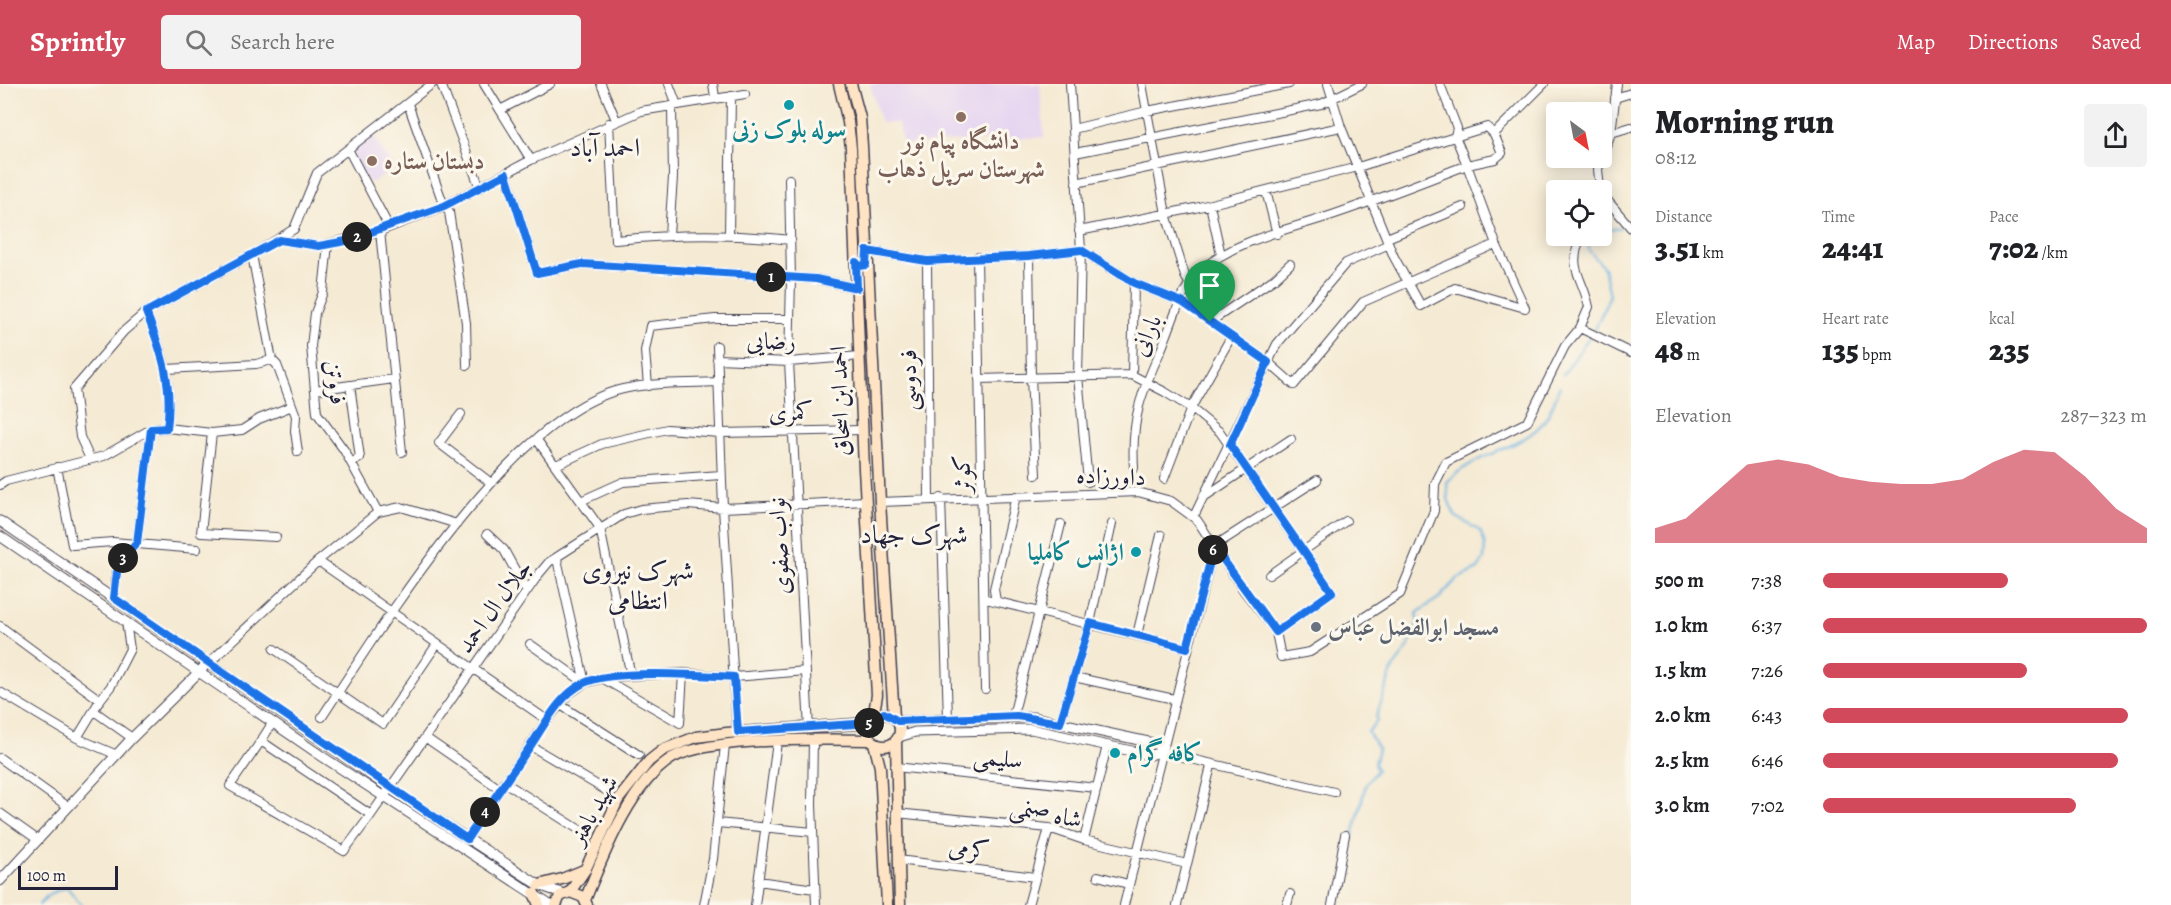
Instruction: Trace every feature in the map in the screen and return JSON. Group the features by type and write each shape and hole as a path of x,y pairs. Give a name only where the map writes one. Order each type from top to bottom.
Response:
{"main road":[{"name":"احمد ابن اسحاق","path":"839,84 848,122 851,148 877,695 871,720"},
{"name":"احمد ابن اسحاق","path":"851,84 860,118 862,146 880,501 896,719"},
{"path":"856,262 862,266 868,256"},
{"path":"857,288 863,283 869,289"},
{"path":"887,905 880,767 868,732 871,720 884,713 896,719 898,739 894,767 900,905"},
{"name":"شهید باهنر","path":"586,903 629,806 658,769 684,752 724,745 777,742 871,720"},
{"path":"741,732 743,744"},
{"name":"شهید باهنر","path":"556,905 585,870 618,800 649,761 679,742 722,733 741,732 811,734 873,742"},
{"path":"722,733 726,738 724,745"},
{"path":"873,742 888,746 898,739"},
{"path":"539,905 536,889 585,870"},
{"path":"567,893 579,894 586,903"}],"street":[{"path":"90,459 80,437 74,389 124,331 146,312 279,240 294,229 317,173 432,84"},
{"path":"441,84 480,188"},
{"path":"484,84 531,160"},
{"path":"500,110 549,84"},
{"path":"601,84 613,122 615,240 669,235 729,234 791,240"},
{"path":"669,84 675,106 669,235"},
{"path":"713,84 715,97"},
{"path":"1070,84 1081,250 1078,375 1088,482"},
{"path":"1079,231 1166,214 1210,205 1358,167 1487,127 1494,134 1502,153 1495,159 1467,165 1372,201 1253,240 1221,255 1189,283 1166,214 1142,84"},
{"path":"1073,129 1147,111 1289,84"},
{"path":"1328,84 1341,127 1388,241 1421,306 1455,288 1525,308 1496,244 1455,136 1457,128 1440,84"},
{"path":"1075,153 1320,104 1362,84"},
{"path":"1494,134 1545,84"},
{"path":"1612,124 1617,84"},
{"path":"1615,98 1631,93"},
{"path":"279,240 319,246 380,231 444,206 531,160 641,111 715,97 745,94"},
{"path":"729,234 731,96"},
{"path":"408,104 444,206 449,212 466,323 466,365"},
{"path":"1076,183 1341,127"},
{"path":"1612,133 1631,127"},
{"path":"348,149 388,226"},
{"path":"1595,180 1598,169"},
{"path":"1598,169 1599,180"},
{"path":"506,174 537,273 582,264 833,282 857,288"},
{"name":"نواب صفوی","path":"789,179 792,279 789,362 811,734 816,905"},
{"path":"1266,190 1277,234"},
{"path":"1210,205 1221,255"},
{"path":"1612,205 1631,228"},
{"path":"1196,512 1277,344 1346,263 1463,207"},
{"path":"380,231 402,452"},
{"name":"فروتن","path":"328,244 322,291 315,313 311,346 317,413 351,463 378,512"},
{"path":"868,256 927,261 1029,256 1081,250 1134,283 1182,302 1268,362 1294,385 1363,302 1496,244"},
{"path":"1577,246 1574,270 1589,307 1588,332 1631,353"},
{"path":"252,255 272,360 277,366 296,416 295,431 298,452"},
{"path":"1029,256 1030,378 1036,475"},
{"name":"کوثر","path":"977,257 986,599 985,690"},
{"name":"فردوسی","path":"927,261 929,499"},
{"path":"1210,322 1274,279 1290,264"},
{"path":"1132,375 1134,283"},
{"name":"بارانی","path":"1134,468 1132,437 1146,384 1189,283"},
{"path":"146,312 167,369 170,392 167,428"},
{"path":"648,386 645,351 650,326 715,319 790,319"},
{"name":"داورزاده","path":"880,501 1138,492 1171,501 1197,520 1216,545 1276,632 1281,657 1310,652 1400,594 1434,511 1435,484 1446,462 1527,422 1565,346 1588,332"},
{"path":"1164,479 1191,408 1231,338"},
{"path":"717,346 723,508 734,677 741,732"},
{"name":"رضایی","path":"717,359 789,362 860,356"},
{"path":"167,369 256,364 272,360"},
{"path":"979,379 1132,375 1191,408 1220,432 1332,592 1276,632"},
{"path":"315,390 394,379"},
{"path":"322,717 391,613 457,524 491,483 553,423 574,409 621,389 718,382"},
{"path":"350,385 360,458 351,463"},
{"path":"0,485 57,467 104,456 151,429 167,428 212,433 242,430 259,419 292,406"},
{"path":"461,414 439,443 491,483"},
{"path":"114,598 117,572 123,558 137,543 151,429"},
{"name":"کمری","path":"556,465 602,444 667,429 720,433 863,430"},
{"path":"212,433 201,533 276,537"},
{"path":"1205,496 1291,439"},
{"path":"537,440 583,500 600,528 631,676"},
{"path":"57,467 72,545 137,543 197,549"},
{"path":"583,500 623,482 721,475"},
{"path":"1124,905 1187,648 1216,545 1317,480"},
{"path":"996,602 994,589 1016,496"},
{"path":"941,498 948,719"},
{"name":"جلال ال احمد","path":"261,741 230,786 344,851 392,789 526,590 549,562 624,514 641,509 688,505 723,508 866,501"},
{"path":"2,876 132,738 200,671 318,561 378,512 401,507 457,524"},
{"path":"0,520 467,839 536,889 550,905"},
{"path":"1269,575 1346,521"},
{"path":"1013,716 1061,524"},
{"path":"1060,723 1090,623 1113,524"},
{"path":"487,534 504,550 526,590"},
{"path":"1137,635 1161,535"},
{"path":"0,536 385,797 536,889 567,893"},
{"path":"557,559 585,683"},
{"path":"318,561 471,670 547,720"},
{"path":"986,599 1039,610 1187,648"},
{"path":"77,738 111,686 130,649 126,622 134,612"},
{"path":"0,626 100,700"},
{"path":"274,649 383,724 437,644"},
{"path":"530,644 585,683"},
{"path":"467,839 559,704 585,683 602,678 631,676 683,674 734,677 806,671"},
{"path":"602,678 680,723 683,674"},
{"path":"1074,677 1174,699"},
{"path":"0,692 77,738 117,754"},
{"path":"559,704 639,755"},
{"path":"94,711 132,738"},
{"path":"896,719 1013,716 1060,723 1153,743 1159,746 1161,752"},
{"path":"273,722 261,741 371,815"},
{"path":"898,739 915,732 1017,728 1150,755 1161,752 1211,766 1246,771 1334,792"},
{"path":"426,738 502,786 582,832"},
{"path":"755,905 777,742"},
{"path":"704,905 717,823 724,745"},
{"path":"531,746 607,791"},
{"path":"1084,840 1107,746"},
{"path":"0,758 68,806"},
{"path":"1177,905 1211,766"},
{"name":"سلیمی","path":"894,767 1097,788"},
{"path":"0,813 38,840"},
{"name":"شاه صنمی","path":"896,813 1049,828 1084,840 1187,864"},
{"path":"717,823 813,832"},
{"path":"1028,905 1049,828"},
{"path":"1332,905 1345,835"},
{"name":"کرمی","path":"898,860 1035,877"},
{"path":"1098,876 1128,884"},
{"path":"758,881 815,889"},
{"path":"1287,905 1290,894"}],"shaded area":[{"name":"دانشگاه پیام نور شهرستان سرپل ذهاب","path":"870,84 1040,84 1044,137 903,144 898,123 881,123"},
{"name":"دبستان ستاره","path":"374,136 394,170 370,183 350,152"}],"waterway":[{"path":"1612,229 1620,228"},
{"path":"1589,246 1588,249 1604,268 1610,295 1594,332"},
{"path":"1563,375 1590,336"},
{"path":"1337,905 1346,878 1351,871 1349,850 1366,784 1377,770 1374,764 1378,749 1368,732 1377,721 1376,717 1393,668 1408,648 1418,621 1417,613 1439,598 1457,579 1478,569 1484,559 1485,543 1480,531 1455,516 1448,499 1447,482 1470,465 1532,433 1548,416 1560,386"},
{"path":"39,905 49,894 67,887 81,905"}],"place":[{"name":"سوله بلوک زنی","path":"789,105"},
{"name":"دانشگاه پیام نور شهرستان سرپل ذهاب","path":"961,117"},
{"name":"دبستان ستاره","path":"372,161"},
{"name":"اژانس کاملیا","path":"1136,552"},
{"name":"مسجد ابوالفضل عباس","path":"1316,627"},
{"name":"کافه گرام","path":"1115,753"}],"district":[{"name":"احمد آباد","path":"605,147"},
{"name":"شهرک جهاد","path":"914,534"},
{"name":"شهرک نیروی انتظامی","path":"638,585"}],"route":[{"path":"506,174 537,273 582,264 816,279 857,288 856,262 859,266 866,265 867,251 927,261 1029,256 1081,250 1134,283 1182,302 1210,322 1268,362 1230,445 1332,592 1276,632 1214,547 1187,648 1090,623 1060,723 1017,716 898,721 884,713 873,718 870,723 738,732 734,677 683,674 608,677 585,683 568,694 559,704 467,839 114,598 117,572 123,558 137,543 151,429 167,428 169,412 170,392 167,369 146,312 279,240 319,246 346,241 380,231 444,206 506,174"}]}
